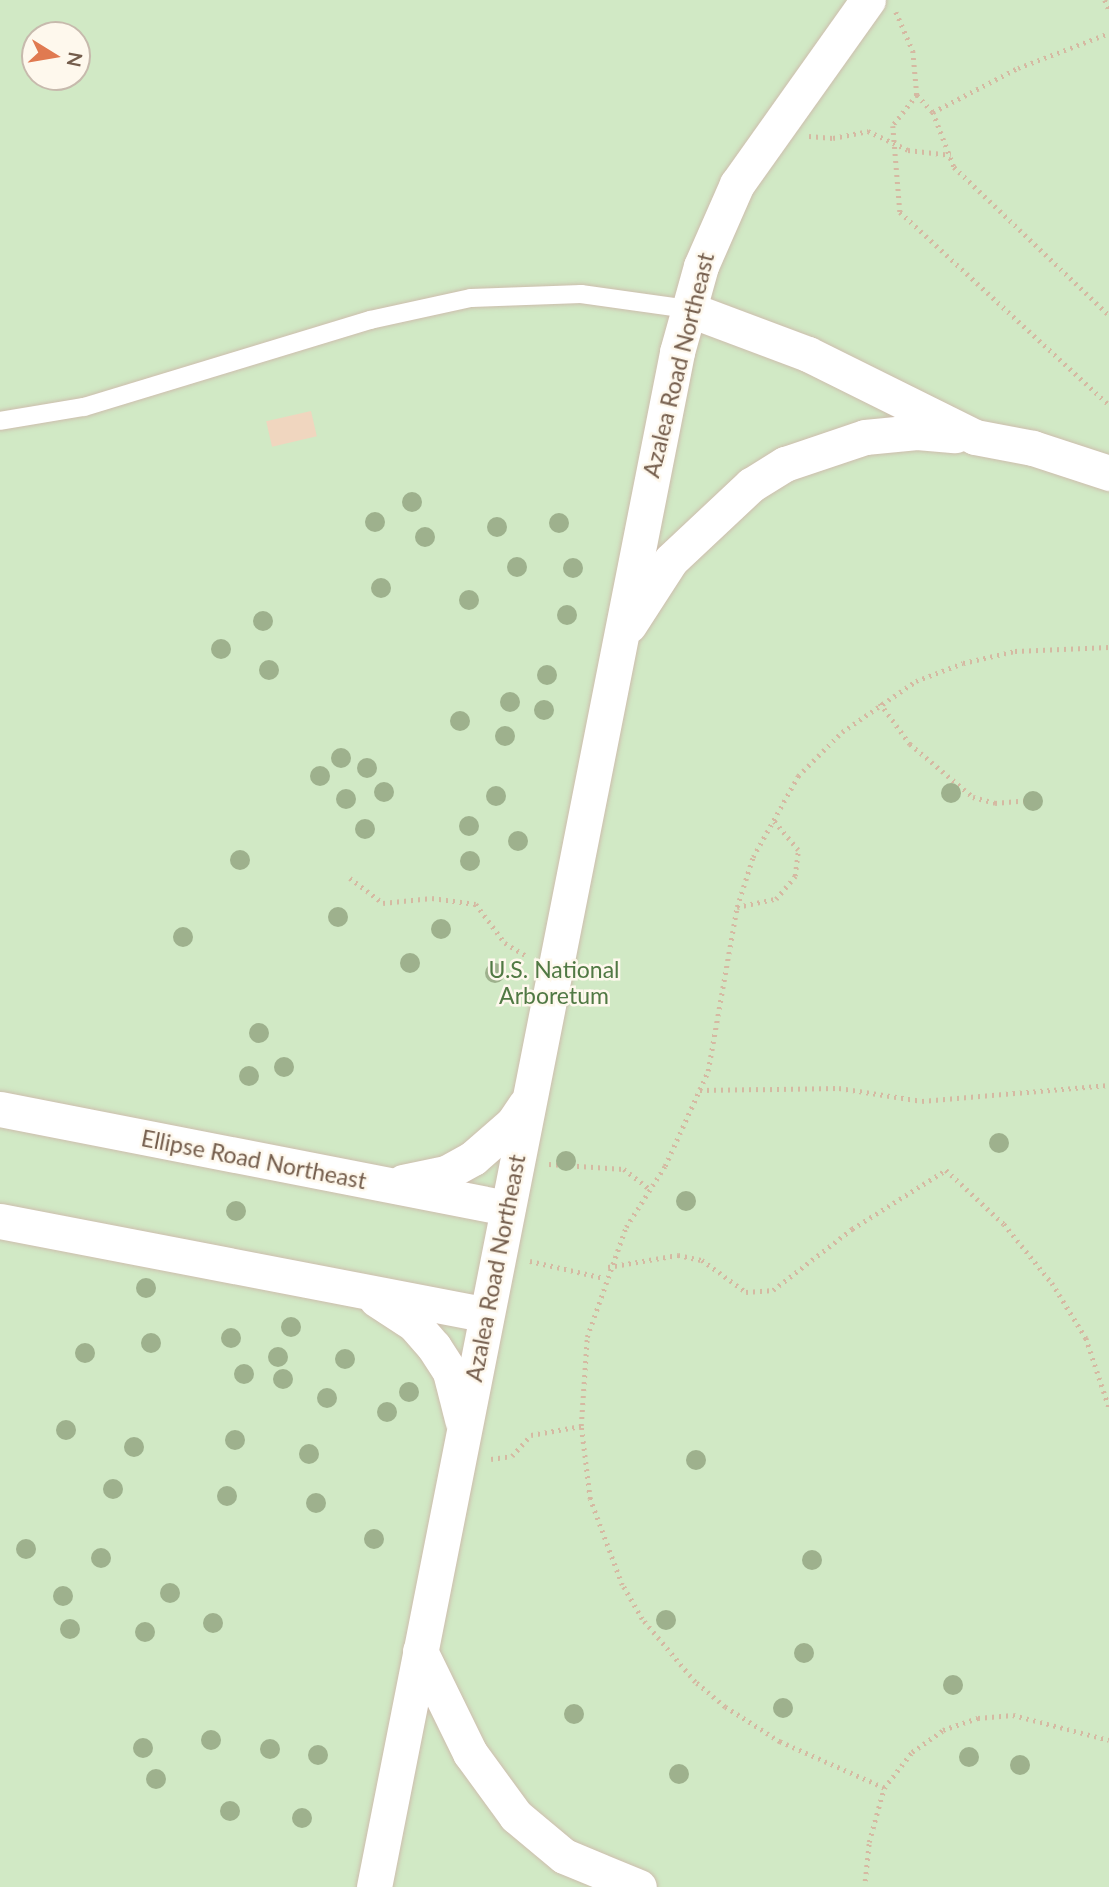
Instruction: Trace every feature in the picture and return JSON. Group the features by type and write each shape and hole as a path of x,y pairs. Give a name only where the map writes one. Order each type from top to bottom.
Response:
{"street":[{"name":"Azalea Road Northeast","path":"374,1887 651,467 688,309 722,212 778,121 880,4"},
{"path":"688,309 808,354 975,437 1033,448 1109,473"},
{"name":"Azalea Road Northeast","path":"615,649 643,598 671,559 751,485 785,464 865,437 917,432 975,437"},
{"path":"383,1184 446,1173 473,1158 513,1122 528,1099"},
{"name":"Ellipse Road Northeast","path":"0,1110 507,1208"},
{"path":"0,1221 486,1315"},
{"path":"357,1290 387,1304 434,1347 450,1372 461,1443"},
{"path":"420,1651 470,1753 516,1816 564,1856 631,1886"}],"lane":[{"path":"0,421 85,407 370,320 471,298 570,293 688,309"}],"path":[{"path":"1105,0 1109,10"},
{"path":"880,4 900,15 913,51 917,95 933,112 954,167 1109,315"},
{"path":"933,112 1018,68 1109,33"},
{"path":"917,95 893,126 900,212 1109,405"},
{"path":"778,121 802,136 833,138 868,131 894,140 908,150 951,155"},
{"path":"884,1788 754,1727 695,1682 663,1646 622,1585 599,1530 590,1499 581,1426 587,1337 608,1267 700,1090 719,1026 737,907 772,819 799,776 842,732 880,703 916,681 963,663 1048,648 1109,647"},
{"path":"880,703 910,744 973,797 995,803 1027,800"},
{"path":"737,907 776,899 795,877 798,850 772,819"},
{"path":"350,878 383,903 432,898 476,904 515,951 555,960"},
{"path":"700,1090 839,1088 922,1101 1109,1085"},
{"path":"517,1159 624,1169 650,1189"},
{"path":"608,1267 678,1255 702,1260 746,1292 773,1290 852,1229 946,1170 1004,1224 1052,1283 1086,1338 1109,1407"},
{"path":"498,1254 604,1278"},
{"path":"461,1443 512,1456 531,1435 581,1426"},
{"path":"865,1881 869,1842 884,1788 912,1752 943,1730 978,1718 1013,1715 1109,1740"}],"green space":[{"name":"U.S. National Arboretum","path":"0,0 1109,0 1109,1887 0,1887"}],"building":[{"path":"311,411 317,436 272,447 266,421"}]}
